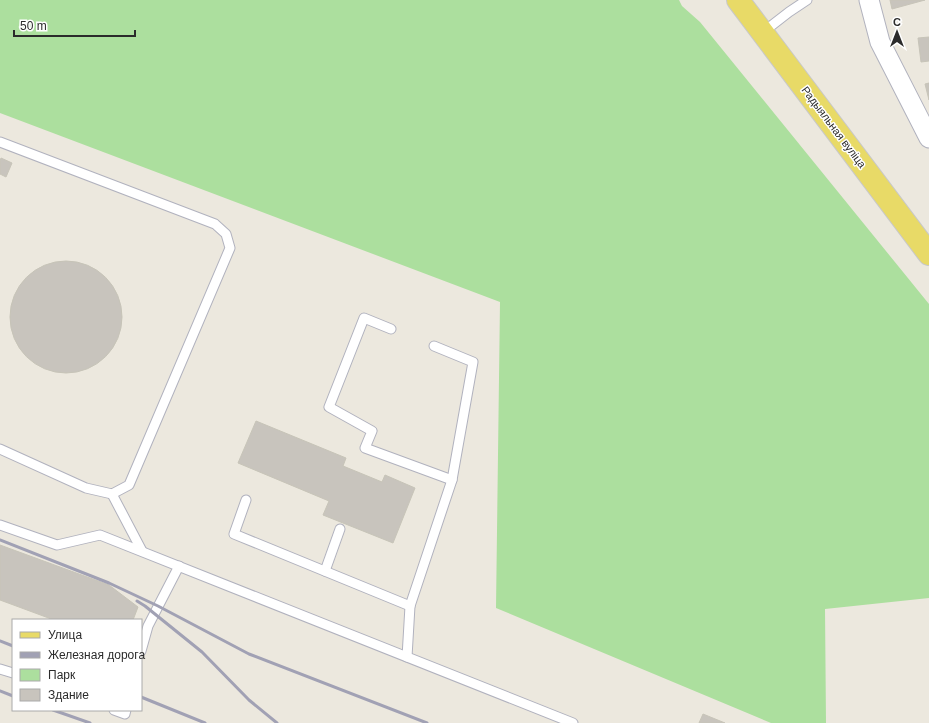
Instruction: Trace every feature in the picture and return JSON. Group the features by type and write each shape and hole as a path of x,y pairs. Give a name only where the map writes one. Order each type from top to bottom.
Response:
{"main road":[{"name":"Радыяльная вуліца","path":"738,0 929,254"}],"street":[{"path":"869,0 880,42 929,138"}],"lane":[{"path":"762,33 807,0"},
{"path":"0,142 214,224 226,234 230,248 129,485 112,494 86,488 0,449"},
{"path":"391,329 364,318 329,407 372,432 365,448 452,480"},
{"path":"407,657 410,606 452,480 473,362 434,346"},
{"path":"112,494 142,551"},
{"path":"246,500 234,534 410,606"},
{"path":"0,525 57,545 100,535 573,723"},
{"path":"325,571 340,529"},
{"path":"142,647 148,626 179,566"},
{"path":"0,669 12,674"},
{"path":"117,711 125,714 126,711"}],"green space":[{"path":"0,0 679,0 682,6 700,22 929,304 929,598 825,609 826,723 771,723 496,608 500,302 0,113"}],"building":[{"path":"890,0 925,0 892,9"},
{"path":"929,37 929,61 921,62 918,38"},
{"path":"929,83 929,100 925,84"},
{"path":"1,158 12,163 6,177 0,174"},
{"path":"66,261 87,265 106,277 118,296 122,317 118,338 106,357 87,369 66,373 45,369 26,357 14,338 10,317 14,296 26,277 45,265"},
{"path":"256,421 346,458 343,466 382,482 385,475 415,488 393,543 323,515 329,501 238,463"},
{"path":"0,545 109,585 138,607 133,619 51,619 0,600"},
{"path":"703,714 725,723 699,723"}],"railway":[{"path":"0,540 109,583 158,606 249,654 427,723"},
{"path":"137,601 202,652 249,700 277,723"},
{"path":"0,641 12,646"},
{"path":"0,691 12,696"},
{"path":"142,697 205,723"},
{"path":"56,711 90,723"}]}
